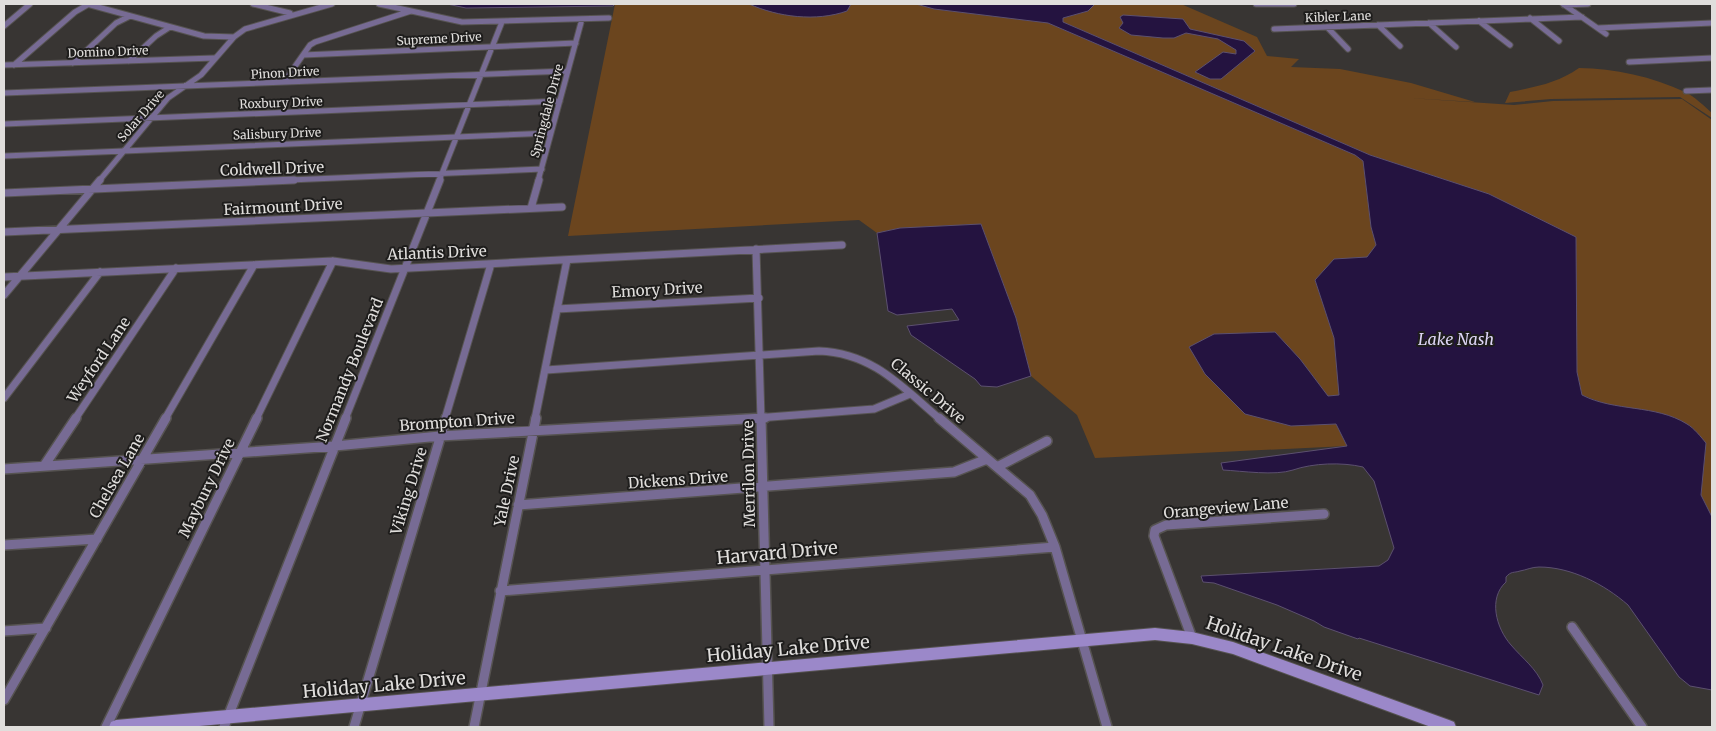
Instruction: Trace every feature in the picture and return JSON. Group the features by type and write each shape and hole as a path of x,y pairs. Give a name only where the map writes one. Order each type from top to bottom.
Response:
{"street":[{"path":"4,26 30,4"},
{"path":"14,65 75,12 88,4 204,36 234,37"},
{"path":"253,4 292,14"},
{"name":"Solar Drive","path":"4,296 168,98 202,75 214,58 234,37 258,24 332,4"},
{"path":"379,4 462,22 609,18"},
{"path":"1256,4 1294,4"},
{"path":"1564,4 1588,4"},
{"path":"1564,4 1606,34"},
{"path":"284,82 310,45 329,36 412,11"},
{"path":"73,63 116,23 130,16"},
{"name":"Kibler Lane","path":"1274,29 1582,17"},
{"path":"1530,18 1560,41"},
{"name":"Springdale Drive","path":"531,208 582,19"},
{"path":"1479,21 1510,45"},
{"name":"Normandy Boulevard","path":"226,722 502,22"},
{"path":"1429,23 1456,47"},
{"path":"1598,28 1712,23"},
{"path":"1378,25 1400,46"},
{"path":"129,61 156,36 170,27"},
{"path":"1327,27 1348,49"},
{"name":"Supreme Drive","path":"303,55 576,43"},
{"name":"Domino Drive","path":"4,65 214,58"},
{"path":"1629,62 1712,58"},
{"name":"Pinon Drive","path":"4,93 568,71"},
{"path":"1686,91 1712,90"},
{"name":"Roxbury Drive","path":"4,124 560,101"},
{"name":"Salisbury Drive","path":"4,156 551,134"},
{"name":"Coldwell Drive","path":"4,193 542,169"},
{"name":"Fairmount Drive","path":"4,232 562,207"},
{"name":"Atlantis Drive","path":"4,277 332,261 391,269 842,245"},
{"name":"Merrilon Drive","path":"756,250 759,298 769,727"},
{"name":"Yale Drive","path":"474,727 567,260"},
{"name":"Maybury Drive","path":"106,727 332,261"},
{"name":"Viking Drive","path":"354,727 491,264"},
{"name":"Chelsea Lane","path":"4,700 254,265"},
{"name":"Weyford Lane","path":"44,466 176,268"},
{"path":"4,398 100,272"},
{"name":"Emory Drive","path":"557,309 759,298"},
{"name":"Classic Drive","path":"546,370 840,351 880,368 1030,495 1042,515 1055,547 1107,727"},
{"name":"Brompton Drive","path":"4,469 335,446 440,436 874,410 910,394"},
{"path":"997,467 1047,441"},
{"name":"Dickens Drive","path":"518,505 954,472 987,459"},
{"name":"Orangeview Lane","path":"1192,638 1154,536 1156,530 1166,525 1324,514"},
{"path":"4,545 97,539"},
{"name":"Harvard Drive","path":"500,592 1055,547"},
{"path":"1572,627 1642,727"},
{"path":"4,631 46,628"},
{"name":"Holiday Lake Drive","path":"116,727 226,722 360,706 1155,634 1192,638 1233,648 1449,727"}],"shaded area":[{"path":"615,4 749,4 784,13 826,15 847,11 851,4 916,4 934,9 1048,23 1355,155 1363,161 1371,227 1376,245 1367,257 1334,259 1315,280 1334,338 1339,395 1328,397 1300,359 1275,332 1250,333 1291,426 1336,424 1347,446 1095,458 1077,415 1031,376 1016,318 981,224 900,228 877,233 859,220 568,236"},
{"path":"1095,4 1181,4 1257,37 1267,56 1299,59 1291,67 1340,69 1411,83 1475,102 1409,98 1514,105 1553,101 1682,99 1712,120 1712,517 1701,495 1706,443 1582,395 1577,372 1509,205 1489,194 1370,155 1063,22 1063,18 1088,11"},
{"path":"1579,68 1619,72 1647,78 1673,87 1695,99 1712,113 1712,118 1680,97 1551,99 1505,103 1510,92 1555,81"}],"water":[{"path":"447,4 615,4 613,6 466,8"},
{"path":"749,4 851,4 847,11 810,17 785,15"},
{"name":"Lake Nash","path":"916,4 1095,4 1088,11 1063,18 1063,22 1370,155 1489,194 1576,237 1577,372 1582,395 1608,404 1662,413 1675,418 1692,428 1706,443 1701,495 1712,517 1712,690 1690,686 1679,677 1628,605 1619,597 1586,578 1563,570 1536,567 1511,573 1506,577 1506,582 1497,596 1496,613 1501,630 1511,645 1540,679 1543,685 1539,695 1358,639 1324,627 1277,605 1214,583 1203,582 1201,576 1379,566 1388,560 1394,548 1374,481 1363,467 1346,464 1328,464 1309,466 1286,472 1268,473 1223,470 1221,463 1347,446 1336,424 1291,426 1245,414 1205,374 1189,347 1214,334 1275,332 1300,359 1328,396 1339,395 1334,338 1315,280 1334,259 1367,257 1376,245 1371,227 1363,161 1355,155 1048,23 934,9"},
{"path":"1123,15 1183,19 1190,29 1244,41 1255,51 1221,79 1210,79 1195,72 1223,52 1236,54 1236,50 1218,39 1186,33 1174,38 1131,35 1119,28 1123,23 1120,17"},
{"path":"981,224 1016,318 1031,376 997,387 981,386 975,379 911,335 907,326 959,320 952,309 897,315 888,311 877,233 900,228"}]}
